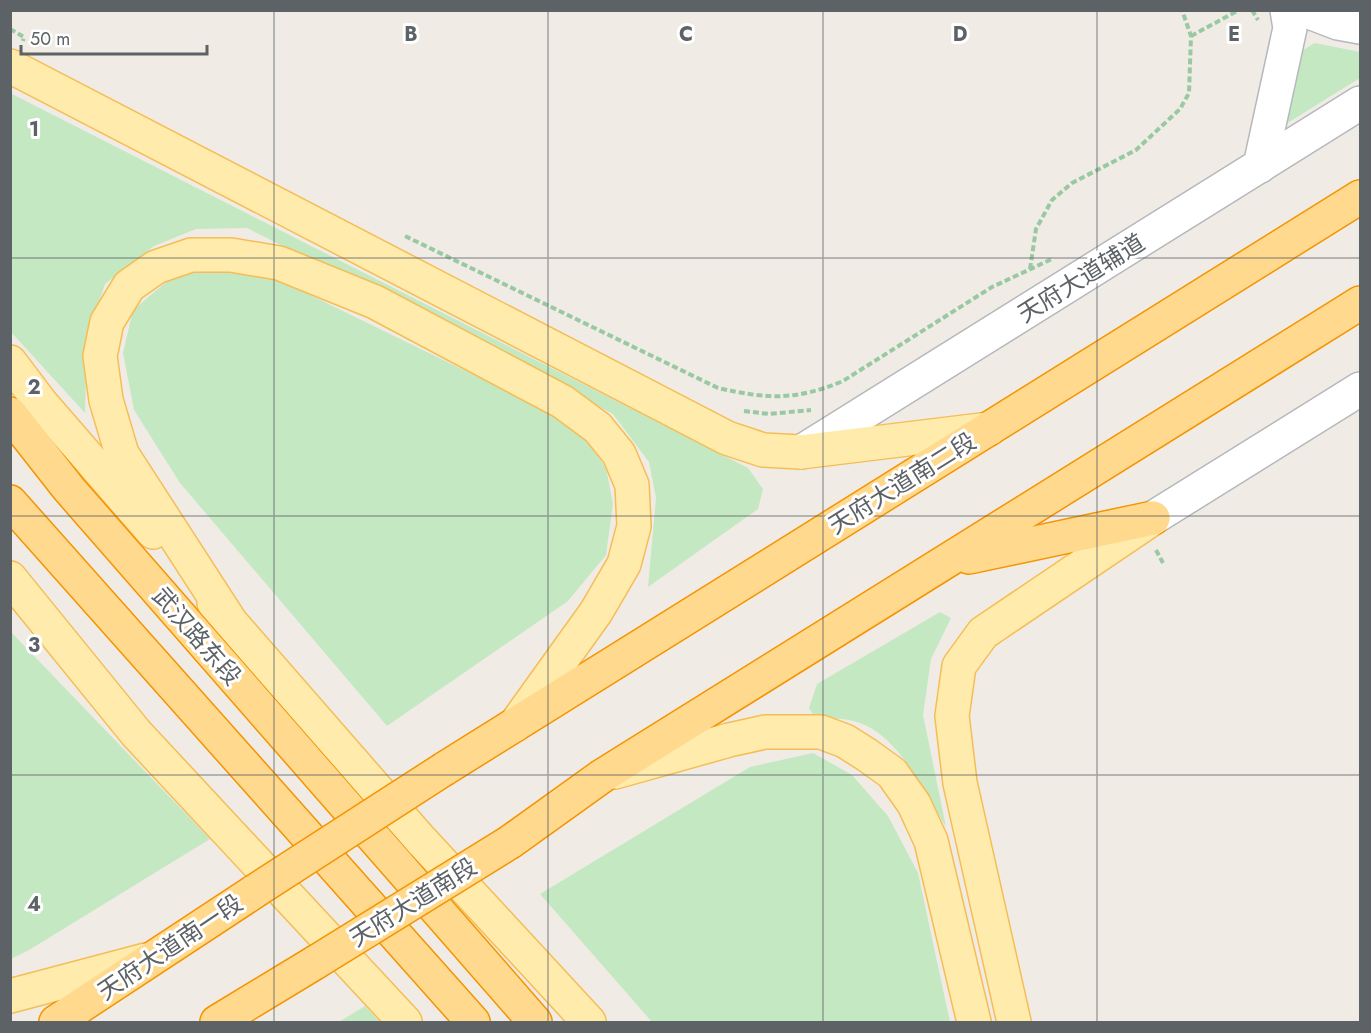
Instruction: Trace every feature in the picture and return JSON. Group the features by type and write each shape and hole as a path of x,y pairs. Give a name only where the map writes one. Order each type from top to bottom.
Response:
{"highway":[{"name":"天府大道南二段","path":"255,891 444,769 1360,197"},
{"path":"602,776 1360,303"},
{"name":"武汉路东段","path":"10,414 69,489 535,1023"},
{"path":"10,502 473,1023"},
{"path":"947,561 1154,533"},
{"name":"天府大道南段","path":"226,1019 510,842 602,776"},
{"name":"天府大道南一段","path":"56,1023 255,891"}],"main road":[{"path":"10,66 727,438 763,450 801,452 989,429"},
{"path":"230,621 122,454 106,400 100,356 107,322 129,286 156,267 191,255 231,255 279,263 375,302 563,402 598,428 619,454 632,485 634,526 624,564 596,612 515,725"},
{"path":"10,362 41,403 420,839 589,1023"},
{"path":"1014,1023 960,783 952,716 959,666 983,633 1154,533"},
{"path":"10,578 136,733"},
{"path":"10,604 136,733 405,1023"},
{"path":"602,776 765,732 821,732 845,741 867,755 892,773 914,804 931,842 974,1023"},
{"path":"10,996 153,958"}],"street":[{"path":"1260,166 1290,28 1287,10"},
{"path":"1304,10 1338,23 1360,27"},
{"name":"天府大道辅道","path":"801,452 1360,103"},
{"path":"1154,533 1360,389"}],"path":[{"path":"1030,269 1036,229 1052,200 1072,183 1136,150 1180,109 1189,93 1191,36 1182,10"},
{"path":"1191,36 1239,10"},
{"path":"692,384 696,376 718,388 771,397 794,396 820,391 843,381 992,287 1060,255"},
{"path":"738,411 769,414 816,409"},
{"path":"1154,533 1163,563"}],"green space":[{"path":"1315,43 1360,52 1360,78 1281,127 1298,53"},
{"path":"10,93 748,468 763,489 758,509 648,587 656,498 649,462 613,414 247,228 196,229 154,246 105,284 87,337 85,413 11,332"},
{"path":"210,266 267,274 519,397 581,433 606,468 613,504 606,555 568,601 387,726 180,483 134,410 123,353 133,310 171,278"},
{"path":"940,612 951,618 931,659 923,715 946,827 909,766 885,739 872,729 857,722 815,717 809,708 817,684"},
{"path":"11,632 210,839 11,959"},
{"path":"813,753 852,775 888,816 918,873 950,1022 652,1022 540,894 750,767"},
{"path":"365,1006 380,1022 339,1022"}]}
